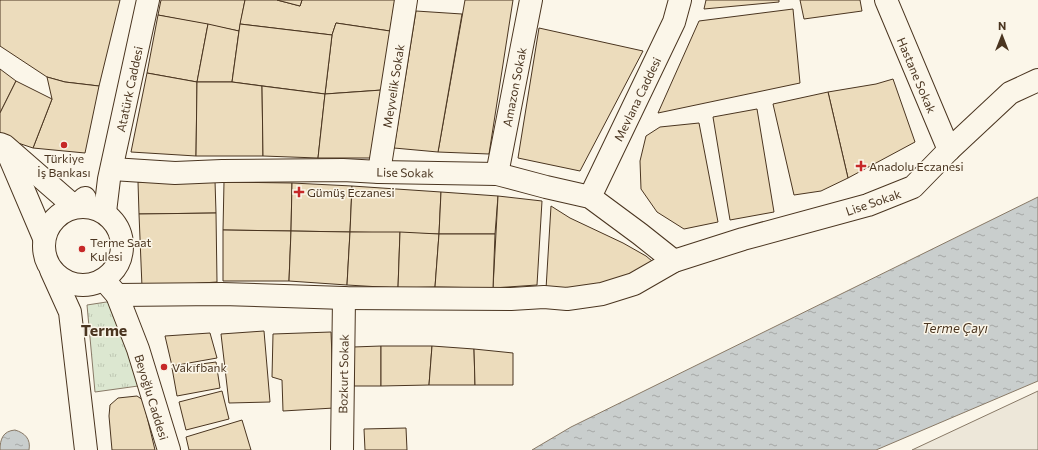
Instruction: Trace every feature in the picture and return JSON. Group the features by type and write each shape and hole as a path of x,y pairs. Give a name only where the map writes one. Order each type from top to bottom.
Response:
{"street":[{"name":"Atatürk Caddesi","path":"104,212 148,0"},
{"name":"Meyvelik Sokak","path":"379,172 406,0"},
{"name":"Amazon Sokak","path":"497,174 531,0"},
{"name":"Mevlana Caddesi","path":"590,197 674,22 680,0"},
{"name":"Hastane Sokak","path":"886,0 949,150"},
{"name":"Lise Sokak","path":"110,287 222,294 344,298 511,299 544,297 567,299 602,294 634,284 674,261 743,239 868,205 913,187 949,150 1010,94 1038,80"},
{"path":"3,145 75,207"},
{"path":"3,145 44,238"},
{"name":"Lise Sokak","path":"111,174 343,170 497,174 590,197 674,261"},
{"path":"75,207 111,174"},
{"path":"48,264 55,274 66,281 78,285 92,284 110,287 113,272 119,262 122,251 122,239 119,228 112,218 104,212 85,206 75,207 57,215 49,226 44,238 44,251 48,264 70,312 86,450"},
{"name":"Beyoğlu Caddesi","path":"110,287 138,349 169,450"},
{"name":"Bozkurt Sokak","path":"342,450 344,298"}],"green space":[{"path":"113,301 138,386 95,392 87,305"}],"shaded area":[{"path":"1038,391 1038,450 912,450"}],"water":[{"name":"Terme Çayı","path":"1038,197 1038,381 876,450 532,450 571,427"},
{"path":"15,430 22,433 26,437 29,443 29,450 0,450 3,436 8,432"}],"building":[{"path":"0,0 120,0 99,86 65,82 47,77 0,46"},
{"path":"161,0 245,0 239,31 158,15"},
{"path":"245,0 277,0 300,6 302,0 395,0 390,31 336,23 332,35 240,24"},
{"path":"277,0 302,0 300,6"},
{"path":"465,0 513,0 489,154 438,152"},
{"path":"706,0 779,0 779,2 704,9"},
{"path":"800,0 860,0 862,11 804,19"},
{"path":"793,9 800,83 658,113 699,21"},
{"path":"416,11 462,14 438,152 394,148"},
{"path":"158,15 208,24 197,82 147,73"},
{"path":"336,23 390,31 382,90 325,94 332,35"},
{"path":"208,24 239,31 232,82 197,82"},
{"path":"240,24 332,35 325,94 232,82"},
{"path":"539,28 643,51 580,171 518,158"},
{"path":"0,69 16,81 0,113"},
{"path":"147,73 197,82 196,156 131,152"},
{"path":"47,77 65,82 99,86 85,153 33,148 52,99"},
{"path":"893,79 915,142 848,178 828,92 876,84"},
{"path":"16,81 52,99 33,148 0,137 0,113"},
{"path":"197,82 232,82 262,86 263,156 196,156"},
{"path":"262,86 325,94 318,158 263,156"},
{"path":"382,90 370,158 318,158 325,94"},
{"path":"828,92 848,178 821,191 794,195 773,104"},
{"path":"757,109 774,212 730,220 713,117"},
{"path":"699,123 718,222 684,229 657,212 641,189 640,161 646,136 660,127"},
{"path":"215,181 216,213 139,214 138,182"},
{"path":"224,182 292,183 291,231 223,230"},
{"path":"292,183 352,186 350,232 291,231"},
{"path":"352,186 441,192 439,234 350,232"},
{"path":"441,192 498,196 495,234 439,234"},
{"path":"498,196 542,201 537,285 493,288"},
{"path":"551,206 570,218 623,243 652,261 616,282 568,290 546,289"},
{"path":"216,213 217,282 142,287 139,214"},
{"path":"223,230 291,231 289,281 223,281"},
{"path":"291,231 350,232 347,285 289,281"},
{"path":"350,232 400,232 398,288 347,285"},
{"path":"400,232 439,234 435,287 398,288"},
{"path":"439,234 495,234 493,288 435,287"},
{"path":"264,331 270,402 229,403 221,334"},
{"path":"331,332 334,408 283,411 282,380 272,377 273,334"},
{"path":"210,333 217,358 172,366 165,336"},
{"path":"381,346 381,386 354,386 353,347"},
{"path":"381,346 432,346 429,385 381,386"},
{"path":"432,346 474,349 475,385 429,385"},
{"path":"474,349 513,353 513,385 475,385"},
{"path":"216,362 220,388 177,396 172,368"},
{"path":"222,391 229,419 186,430 179,402"},
{"path":"137,396 143,400 155,450 112,450 109,416 110,405 118,398"},
{"path":"242,420 251,450 189,450 186,437"},
{"path":"406,428 407,450 365,450 364,429"}],"place":[{"name":"Türkiye İş Bankası","path":"64,145"},
{"name":"Anadolu Eczanesi","path":"861,166"},
{"name":"Gümüş Eczanesi","path":"299,192"},
{"name":"Terme Saat Kulesi","path":"82,249"},
{"name":"Vakıfbank","path":"164,367"}],"district":[{"name":"Terme","path":"104,329"}]}
